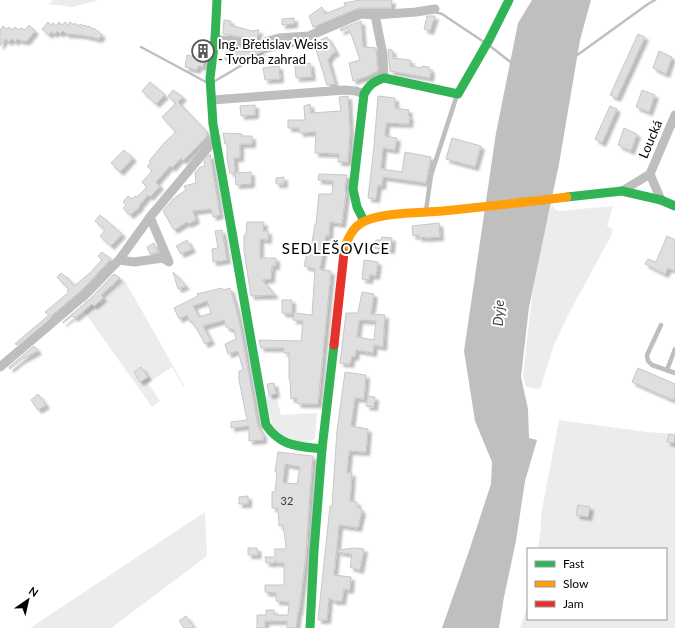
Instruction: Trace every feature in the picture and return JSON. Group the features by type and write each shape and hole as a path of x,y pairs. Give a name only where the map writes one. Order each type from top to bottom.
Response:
{"street":[{"path":"217,0 215,39 210,81 216,138 266,425 274,437 281,442 291,446 322,449"},
{"path":"364,221 357,207 353,189 364,94 368,86 374,81 384,78 458,94 488,43 509,0"},
{"path":"215,39 254,45 279,38 309,36 361,14 375,15 435,9"},
{"path":"375,15 383,55 384,78"},
{"path":"212,100 345,90 356,91 364,94"},
{"name":"Loucká","path":"622,191 650,174 675,115"},
{"path":"0,367 86,294 120,260 150,217 216,138"},
{"name":"Loucká","path":"650,174 661,200"},
{"path":"310,628 322,449 345,247 355,227 364,221 380,216 473,208 622,191 661,200 675,206"},
{"path":"120,260 134,262 163,258 169,262 150,217"}],"lane":[{"path":"426,212 431,175 458,94"},
{"path":"662,324 648,356 648,360 652,365 675,373"},
{"path":"667,370 675,349"}],"shaded area":[{"path":"53,0 99,0 72,7 48,4"},
{"path":"552,203 554,209 559,211 613,206 607,226 613,229 610,238 569,313 554,345 540,389 526,387 523,375 536,262"},
{"path":"125,281 184,385 183,386 172,367 148,383 160,401 152,407 83,310 86,305 83,301 86,297 94,306 99,302 101,304"},
{"path":"276,394 281,415 317,413 315,439 304,442 294,442 274,433 265,396"},
{"path":"559,420 647,432 675,434 675,628 520,628 527,607 527,620 667,620 667,548 538,548 541,515"},
{"path":"205,512 207,556 111,628 30,628"}],"water":[{"name":"Dyje","path":"532,0 591,0 580,40 559,164 529,307 521,377 528,409 529,438 537,440 525,481 516,541 499,628 442,628 491,484 492,462 475,421 464,351 496,133 518,23"}],"building":[{"path":"360,0 392,0 391,8 359,8 313,27 309,16 322,7 325,14 345,6 344,3"},
{"path":"427,16 435,16 430,31 424,29"},
{"path":"294,18 294,24 282,25 282,19"},
{"path":"224,20 231,21 230,25 252,31 259,30 257,38 254,39 223,34"},
{"path":"361,21 363,47 376,48 378,71 353,81 349,63 360,60 349,28 341,31 340,29"},
{"path":"48,22 51,25 53,23 56,26 59,22 62,25 65,22 68,25 70,22 74,25 75,23 78,26 80,24 85,25 93,29 94,28 102,35 99,39 82,35 66,34 63,31 60,34 57,31 55,34 51,32 49,35 42,29"},
{"path":"29,25 35,31 27,41 21,41 18,39 15,42 12,39 9,42 5,39 0,46 0,30 3,26 7,29 9,27 13,30 15,27 19,30 21,28 25,30"},
{"path":"638,34 645,37 617,98 610,95"},
{"path":"327,37 336,52 332,54 328,60 335,84 327,85 314,43"},
{"name":"Ing. Břetislav Weiss - Tvorba zahrad","path":"198,46 206,47 203,67 198,66 197,70 185,67 187,55 196,57"},
{"path":"388,49 392,50 393,58 411,61 410,66 422,68 422,66 429,67 431,70 430,78 390,71"},
{"path":"263,51 245,58 245,60 225,60 225,52"},
{"path":"659,51 672,57 666,74 653,68"},
{"path":"310,63 312,77 296,78 295,66"},
{"path":"279,66 280,79 265,80 263,68"},
{"path":"150,82 165,95 156,104 142,91"},
{"path":"173,90 183,97 178,102 206,131 207,136 183,161 181,158 172,168 170,166 156,182 160,186 150,197 148,195 139,206 140,207 130,215 123,208 126,205 123,202 128,196 132,199 135,196 137,197 147,187 142,182 152,171 147,166 151,163 149,161 165,142 176,132 162,117 176,103 168,96"},
{"path":"642,90 655,95 649,112 636,107"},
{"path":"348,96 350,132 348,162 338,162 339,154 315,153 316,132 300,133 299,128 288,128 288,120 305,120 304,106 310,104 311,113 341,111 339,97"},
{"path":"378,96 395,98 395,108 409,110 408,115 410,117 409,124 386,123 385,136 397,138 395,150 383,148 381,169 402,172 405,152 431,157 426,183 383,177 382,186 378,185 376,199 368,198"},
{"path":"255,105 255,115 241,116 240,106"},
{"path":"610,106 617,109 602,143 595,139"},
{"path":"624,128 637,134 631,151 618,145"},
{"path":"223,133 252,136 252,144 240,144 240,158 234,158 235,173 230,173 227,159 227,144 225,144"},
{"path":"452,138 481,146 475,167 446,159"},
{"path":"124,150 133,158 120,172 111,163"},
{"path":"210,154 220,215 213,217 211,209 193,211 196,220 188,224 187,222 174,230 163,211 173,199 186,190 184,186 196,183 195,173 200,167 205,166 204,161"},
{"path":"251,172 251,184 236,185 235,173"},
{"path":"319,174 347,175 345,188 346,194 342,224 330,222 329,236 326,235 320,269 331,271 318,404 298,404 296,398 291,399 289,353 284,353 284,348 261,348 259,340 301,341 303,321 293,320 294,313 312,315 315,269 304,266 307,254 310,255 316,224 319,194 332,194 333,181 318,180"},
{"path":"284,177 284,184 276,184 276,178"},
{"path":"100,215 122,234 111,246 100,236 105,230 95,221"},
{"path":"247,222 264,222 263,231 268,231 268,240 260,239 260,258 276,258 276,266 272,266 271,279 262,280 275,295 251,296 244,251 244,235 246,235"},
{"path":"439,223 440,237 419,238 419,235 413,236 412,226"},
{"path":"222,230 227,260 213,262 212,249 218,248 215,231"},
{"path":"667,236 675,240 675,271 668,268 665,274 645,264 648,259 656,262"},
{"path":"382,237 392,238 391,250 375,248 376,240 381,240"},
{"path":"187,240 192,249 181,254 176,246"},
{"path":"154,243 158,253 150,254 147,247"},
{"path":"102,252 111,259 82,290 17,345 15,344 49,315 45,312 69,292 67,291 69,289 57,277 61,273 67,277 74,286 90,273 102,260 98,256"},
{"path":"364,260 378,262 376,276 370,275 369,280 362,279"},
{"path":"173,272 186,286 178,289"},
{"path":"114,274 120,278 101,295 103,298 94,306 92,304 75,318 72,316 63,323 90,299"},
{"path":"222,288 223,290 230,288 240,325 258,426 263,435 263,440 249,441 249,426 231,428 231,422 247,420 239,380 239,371 243,370 238,351 228,354 225,344 236,339 234,330 226,327 224,320 203,326 211,341 205,344 193,322 191,323 187,315 179,319 174,308 198,296 197,294","holes":["207,301 211,313 199,317 193,306"]},
{"path":"362,292 374,294 371,314 385,315 383,347 374,345 373,353 356,350 355,357 352,356 350,364 340,363 346,313 358,313","holes":["359,320 376,321 374,340 357,337"]},
{"path":"282,300 292,300 292,314 282,313"},
{"path":"34,346 38,351 21,360 10,369 9,367"},
{"path":"141,367 148,377 140,382 134,372"},
{"path":"638,368 675,384 675,396 673,400 632,382"},
{"path":"345,372 366,375 364,399 355,398 351,426 368,429 366,452 349,451 347,473 352,473 350,501 357,502 357,507 359,507 362,511 358,528 339,525 334,575 351,577 350,590 344,589 342,601 334,601 329,598 327,620 318,620 330,506 332,506 337,431"},
{"path":"274,383 276,394 269,395 267,384"},
{"path":"38,394 46,405 38,410 31,400"},
{"path":"368,396 375,397 374,407 366,406"},
{"path":"669,434 675,435 674,443 667,442"},
{"path":"278,452 313,456 306,555 296,628 287,628 287,621 265,621 265,628 257,628 257,615 266,615 266,610 274,610 274,615 288,615 289,602 276,601 276,593 265,592 265,585 284,585 284,563 276,563 276,561 274,563 266,563 265,557 275,557 275,549 285,549 286,546 283,525 279,526 278,508 272,508 272,492 275,492 277,472 275,472","holes":["285,464 300,467 297,484 283,483"]},
{"path":"248,496 248,504 239,504 239,497"},
{"path":"578,505 590,507 588,517 576,515"},
{"path":"248,548 257,548 258,555 248,555"},
{"path":"354,548 364,549 360,570 350,567 352,554 338,552 338,550"},
{"path":"186,616 194,628 184,628 179,621"}],"waterway":[{"path":"576,56 655,0"},
{"path":"434,12 442,14 484,42"},
{"path":"215,81 264,52 305,43"},
{"path":"490,46 513,64"},
{"path":"141,47 206,82"}],"traffic: fast":[{"path":"217,0 215,39 210,78 213,124 266,425 278,438 284,441 298,446 322,449"},
{"path":"364,221 357,207 353,189 364,94 372,84 377,80 384,78 458,94 489,40 509,0"},
{"path":"567,197 622,191 661,200 675,206"},
{"path":"310,628 322,449 334,345"}],"traffic: slow":[{"path":"344,253 348,238 357,226 373,218 392,214 443,211 567,197"}],"traffic: jam":[{"path":"334,345 344,253"}],"place":[{"name":"Ing. Břetislav Weiss - Tvorba zahrad","path":"203,51"}],"district":[{"name":"SEDLEŠOVICE","path":"336,248"}]}
